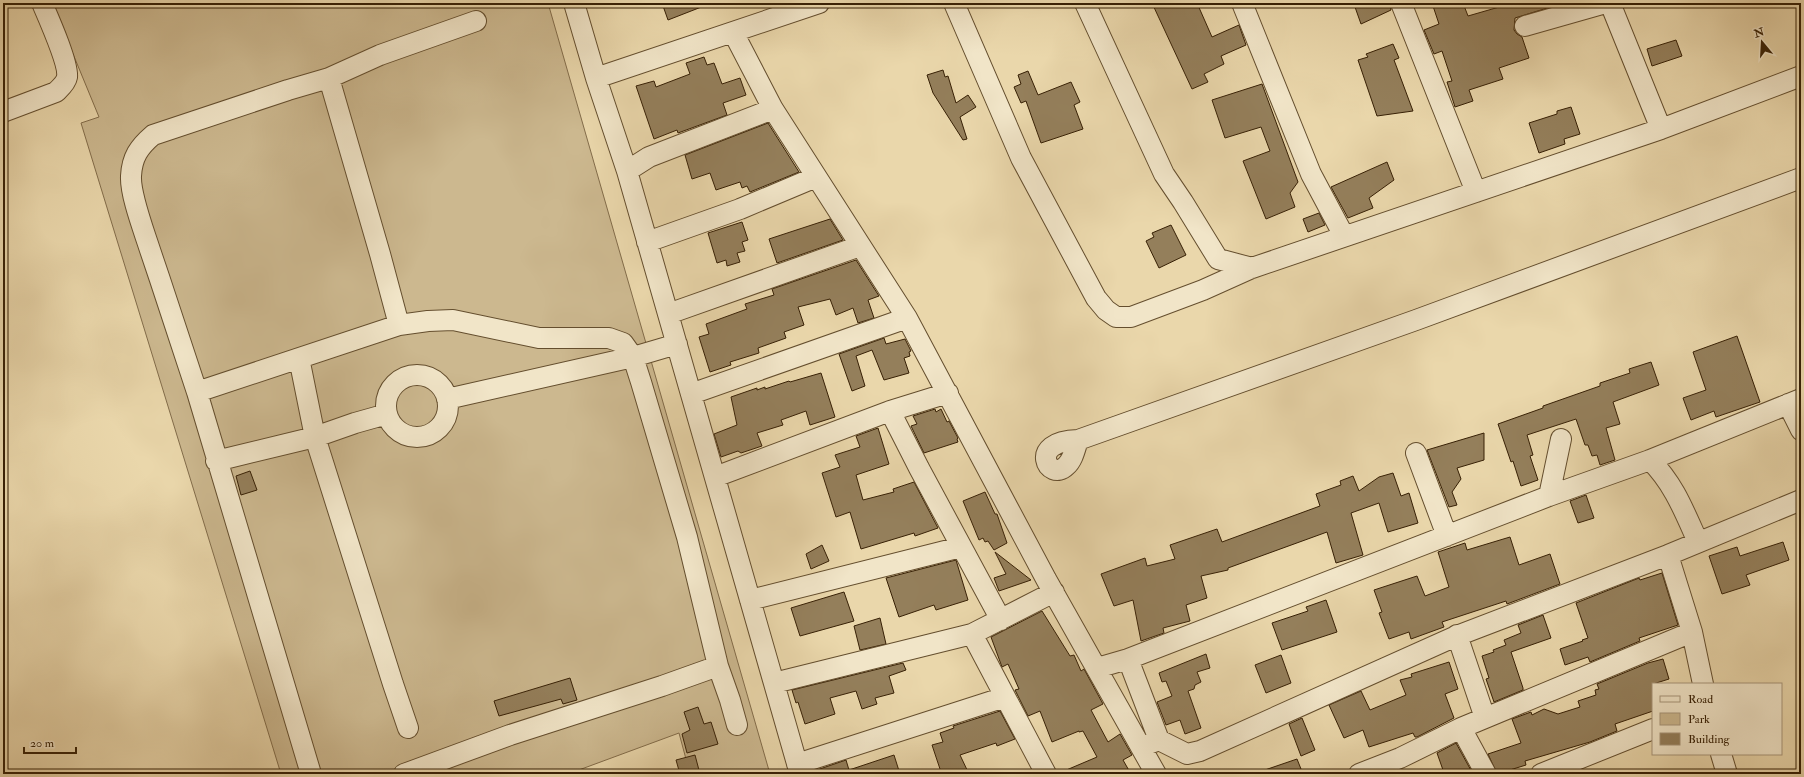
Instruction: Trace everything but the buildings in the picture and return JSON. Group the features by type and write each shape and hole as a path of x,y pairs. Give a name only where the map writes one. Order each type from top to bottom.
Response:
{"street":[{"path":"3,112 56,92 62,86 67,77 63,58 42,3"},
{"path":"574,3 596,78 627,171 798,769 1005,697"},
{"path":"596,78 819,3"},
{"path":"954,3 1021,158 1096,298 1106,310 1116,317 1131,317 1203,290 1252,268 1661,129 1801,76"},
{"path":"1085,3 1164,174 1218,259 1252,268"},
{"path":"1242,3 1311,174 1344,236"},
{"path":"1401,3 1476,192"},
{"path":"1525,26 1606,3"},
{"path":"1610,3 1661,129"},
{"path":"311,774 216,461 197,392 135,199 131,177 133,158 141,146 153,135 288,90 329,78 380,55 476,21"},
{"path":"733,32 773,109 907,318 1054,592 1156,774"},
{"path":"329,78 399,325"},
{"path":"627,171 649,157 773,109"},
{"path":"647,242 740,209 816,177"},
{"path":"1078,440 1416,320 1801,178"},
{"path":"668,314 860,246"},
{"path":"1203,290 1218,259"},
{"path":"691,394 907,318"},
{"path":"197,392 399,325 428,321 453,320 539,338 609,338 623,343 633,357 687,537 718,666 737,725"},
{"path":"447,399 633,357 677,344"},
{"path":"299,358 315,437 408,728"},
{"path":"416,375 429,377 441,385 447,399 448,411 443,424 432,434 419,438 404,435 393,427 387,414 386,400 392,388 402,379 416,375"},
{"path":"715,477 890,410 948,393"},
{"path":"1097,668 1128,659 1549,496 1650,460 1795,402 1801,430"},
{"path":"890,410 961,547 1002,620"},
{"path":"216,461 315,437 387,414"},
{"path":"1549,496 1560,439"},
{"path":"1416,453 1447,536"},
{"path":"1650,460 1663,473 1677,494 1698,542"},
{"path":"1128,659 1159,740 1187,754 1200,751 1458,635 1668,555 1801,500"},
{"path":"750,600 961,547"},
{"path":"1668,555 1692,632 1703,683"},
{"path":"774,683 972,634 1002,620 1054,592"},
{"path":"1359,774 1402,766 1461,728 1692,632"},
{"path":"972,634 1044,773"},
{"path":"1458,635 1485,718"},
{"path":"404,774 510,735 662,686 718,666"},
{"path":"1461,728 1486,774"},
{"path":"1541,774 1652,729"},
{"path":"1141,747 1159,740"},
{"path":"1721,755 1727,774"}],"green space":[{"path":"52,3 548,3 770,774 690,774 679,733 568,774 281,774 81,123 99,117"}]}
